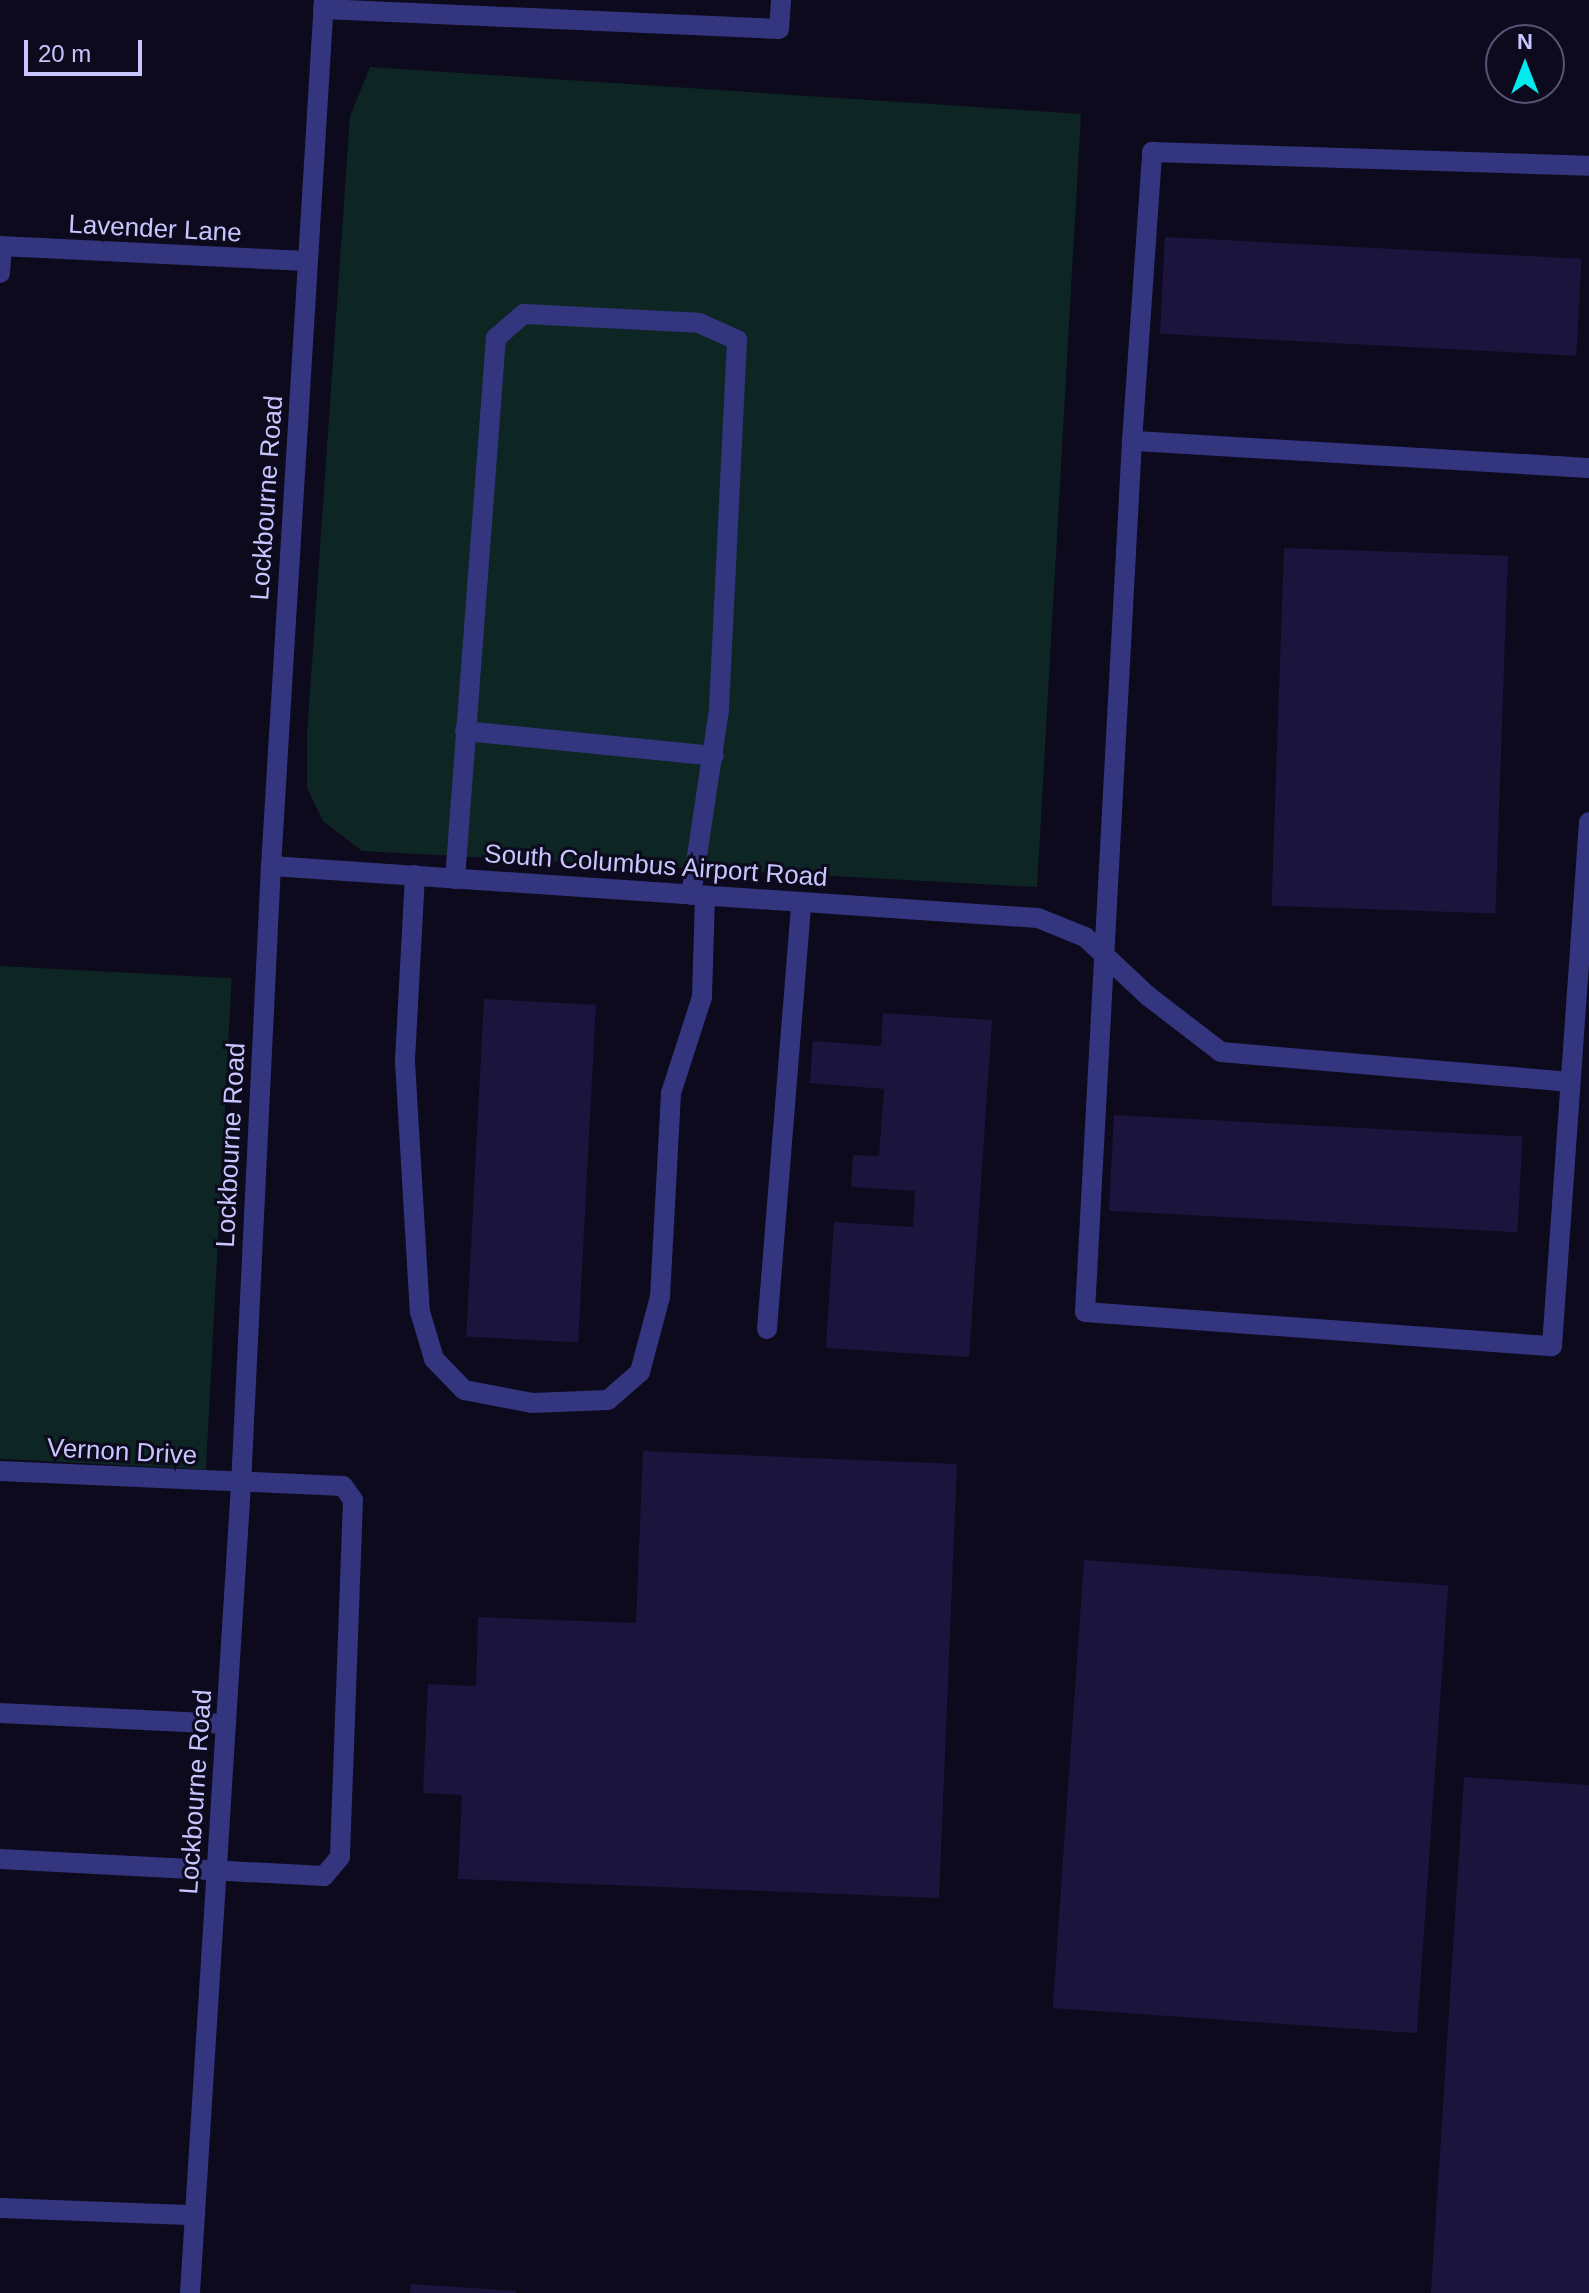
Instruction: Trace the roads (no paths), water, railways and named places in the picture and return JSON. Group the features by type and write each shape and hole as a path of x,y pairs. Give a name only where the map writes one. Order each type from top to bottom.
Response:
{"street":[{"path":"323,4 486,9 779,29 781,0"},
{"name":"Lockbourne Road","path":"190,2293 241,1485 271,866 323,4"},
{"path":"1589,166 1152,152 1132,441 1085,1312 1552,1346 1568,1082 1589,822"},
{"path":"0,273 1,246"},
{"name":"Lavender Lane","path":"1,246 308,261"},
{"path":"415,875 405,1062 420,1312 434,1359 464,1390 532,1403 608,1400 640,1372 660,1297 671,1093 702,997 698,895 714,756 737,340 699,323 524,314 496,338 455,879"},
{"path":"1132,441 1589,468"},
{"path":"465,731 714,756"},
{"name":"South Columbus Airport Road","path":"271,866 1038,918 1085,937 1221,1052 1568,1082"},
{"path":"767,1329 801,902"},
{"name":"Vernon Drive","path":"0,1471 241,1485 343,1486 353,1500 340,1857 324,1876 217,1870"},
{"path":"0,1713 226,1724"},
{"path":"0,1859 217,1870"},
{"path":"0,2208 195,2215"}]}
